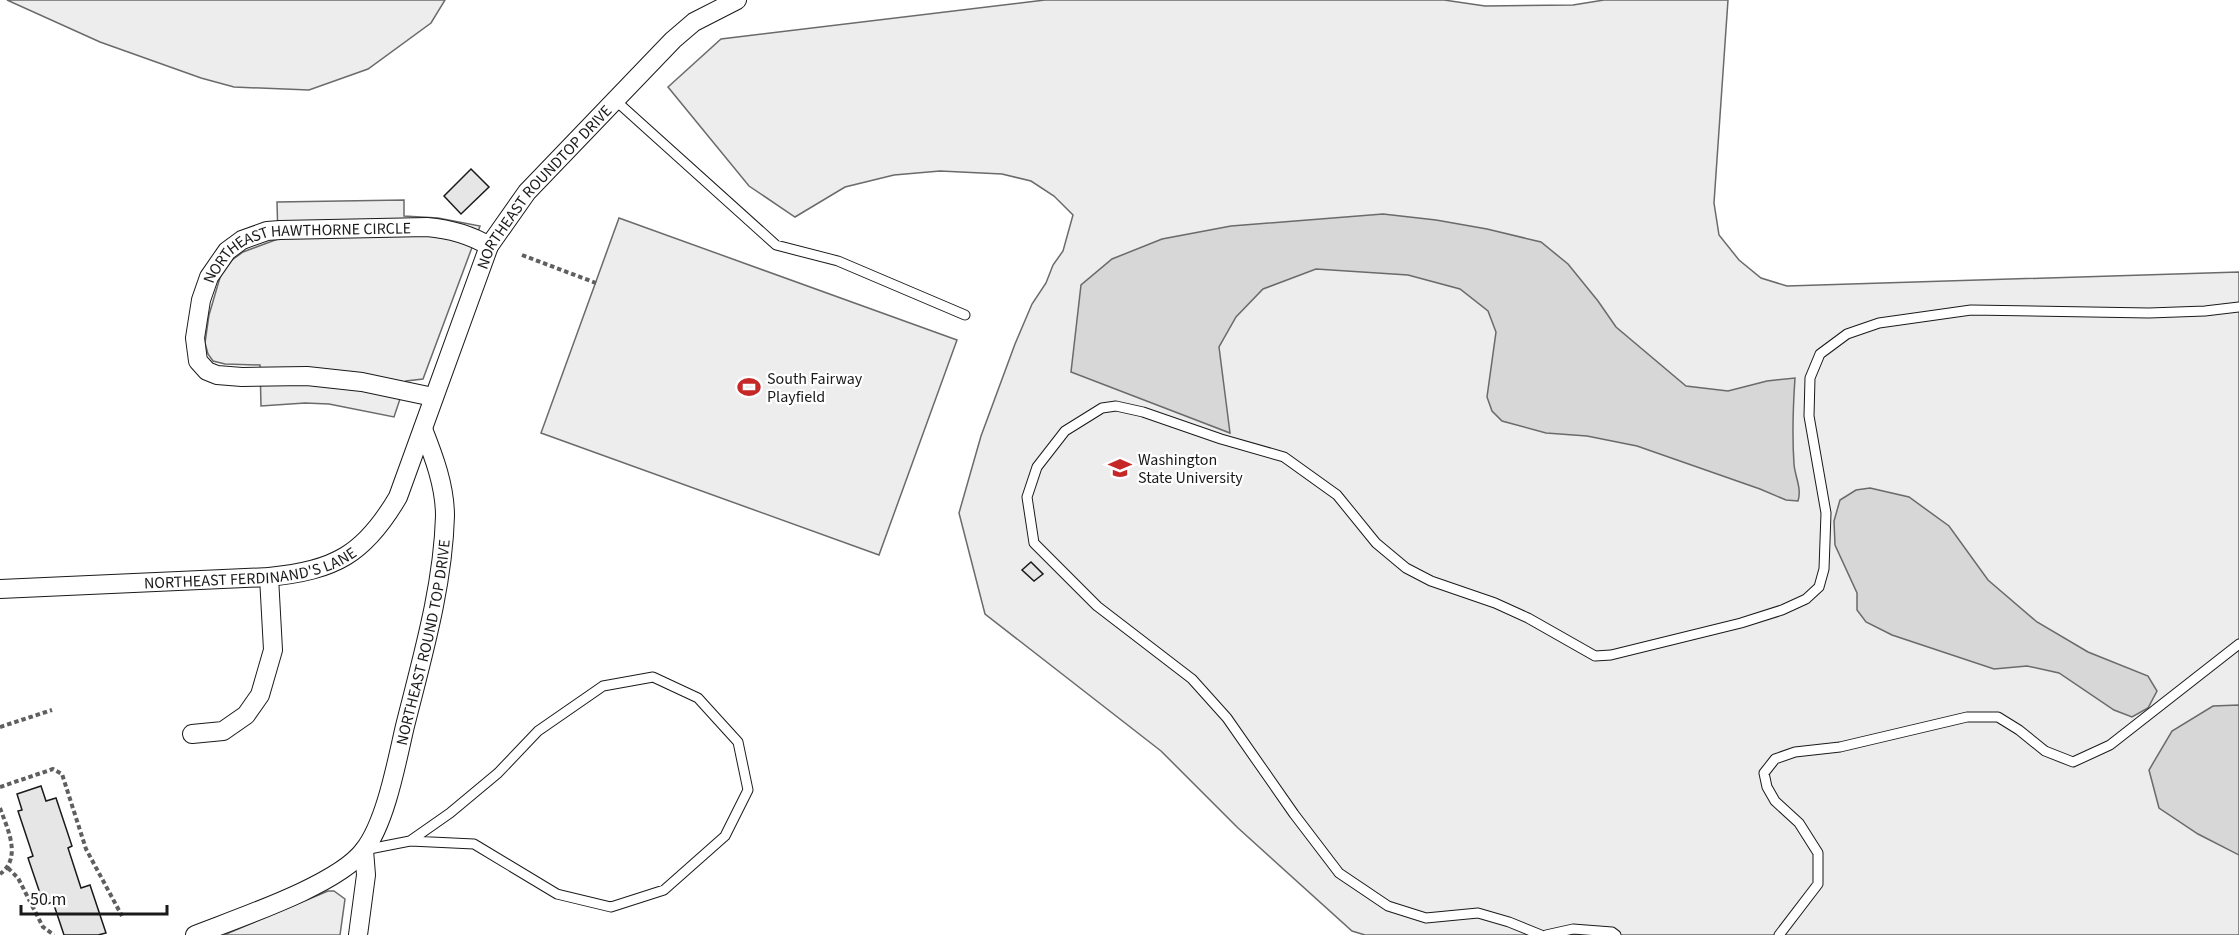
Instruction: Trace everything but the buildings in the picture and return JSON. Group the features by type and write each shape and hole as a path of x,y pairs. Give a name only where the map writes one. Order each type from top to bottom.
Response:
{"street":[{"name":"NORTHEAST ROUNDTOP DRIVE","path":"423,429 489,246 527,192 673,40 694,22 737,0"},
{"name":"NORTHEAST HAWTHORNE CIRCLE","path":"434,397 362,382 307,376 242,377 207,372 198,361 195,338 197,320 209,277 227,251 242,240 256,234 279,230 444,228 474,237 489,246"},
{"name":"NORTHEAST FERDINAND'S LANE","path":"0,589 269,577 305,573 330,566 364,544 384,522 398,497 423,429"},
{"name":"NORTHEAST ROUND TOP DRIVE","path":"364,850 377,826 391,786 433,609 443,548 445,516 443,491 434,457 423,429"},
{"path":"192,734 223,731 229,728 246,715 260,695 273,650 269,577"},
{"path":"195,935 325,880 346,867 364,850"},
{"path":"358,935 366,875 364,850"}],"lane":[{"path":"615,100 776,245 838,261 965,315"},
{"path":"1541,935 1478,913 1426,918 1388,906 1339,873 1293,814 1227,718 1192,679 1097,606 1034,543 1027,497 1037,467 1065,431 1102,408 1116,406 1143,412 1221,439 1284,457 1337,495 1376,543 1406,568 1431,581 1495,603 1528,618 1595,656 1611,655 1782,610 1806,599 1819,587 1824,569 1826,513 1809,416 1810,378 1820,354 1847,334 1879,323 1971,310 2149,313 2239,307"},
{"path":"1779,935 1818,884 1818,853 1799,823 1775,801 1767,787 1764,773 1775,759 1795,752 1840,747 1967,717 1998,717 2045,751 2073,762 2110,745 2239,644"},
{"path":"364,850 410,841 474,844 557,894 611,908 664,890 725,836 748,790 738,742 698,698 653,677 603,686 538,730 498,773 450,813 410,841"},
{"path":"1546,935 1573,929 1612,932 1616,935"}],"path":[{"path":"522,255 596,283"},
{"path":"0,727 52,710"},
{"path":"0,787 53,769 62,774 86,849 122,916"},
{"path":"0,808 12,844 12,858 8,868 0,874"},
{"path":"8,868 18,878 43,927 54,935"}],"shaded area":[{"path":"7,0 445,0 431,23 368,69 309,90 234,87 201,78 100,42"},
{"path":"1045,0 1444,0 1485,6 1573,5 1604,0 1728,0 1714,203 1719,235 1739,260 1761,278 1787,286 2239,272 2239,935 1365,935 1352,931 1238,828 1161,751 985,614 959,513 981,436 1015,344 1032,304 1063,251 1073,215 1054,196 1031,181 1002,174 940,171 894,175 845,187 795,217 749,186 668,87 721,39"},
{"path":"404,200 404,216 438,218 480,226 423,379 406,381 394,417 329,404 261,406 260,365 225,364 213,361 208,354 205,343 209,315 221,274 232,260 243,252 278,239 277,202"},
{"path":"1383,214 1487,229 1541,242 1568,264 1616,327 1686,386 1728,391 1767,381 1795,378 1793,442 1798,501 1786,500 1637,446 1587,436 1546,433 1502,421 1492,411 1487,397 1496,332 1488,311 1460,289 1408,275 1316,269 1263,289 1236,317 1219,347 1230,433 1071,372 1081,285 1112,259 1162,239 1231,226"},
{"name":"South Fairway Playfield","path":"619,218 957,340 879,555 541,433"},
{"path":"1870,488 1909,497 1949,526 1988,580 2037,622 2088,652 2148,676 2157,691 2148,708 2132,717 2114,710 2059,673 2027,666 1994,669 1892,635 1866,622 1857,610 1857,593 1835,545 1834,521 1840,500 1856,490"},
{"path":"2239,705 2239,855 2198,834 2159,808 2149,770 2172,731 2213,706"},
{"path":"328,891 334,891 345,899 340,935 224,935"}],"place":[{"name":"South Fairway Playfield","path":"749,387"},
{"name":"Washington State University","path":"1120,468"}]}
